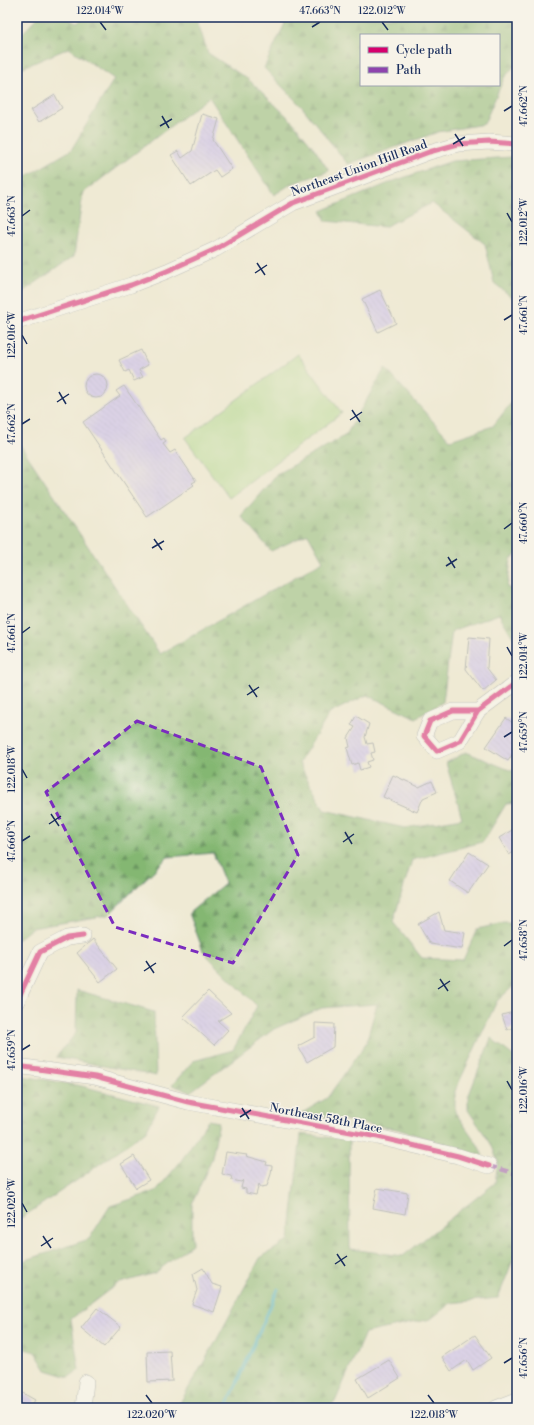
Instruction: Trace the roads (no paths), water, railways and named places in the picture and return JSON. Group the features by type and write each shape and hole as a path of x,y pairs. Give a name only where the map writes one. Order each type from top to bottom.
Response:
{"street":[{"name":"Northeast Union Hill Road","path":"17,322 131,285 167,271 216,249 293,203 429,152 458,144 489,142 517,144"},
{"path":"478,711 517,682"},
{"path":"17,1002 40,952 67,938 83,936"},
{"name":"Northeast 58th Place","path":"17,1066 95,1077 188,1102 378,1137 458,1156 489,1166"},
{"path":"83,1408 86,1382"},
{"path":"496,1408 517,1400"}],"waterway":[{"path":"226,1408 278,1289"}]}
